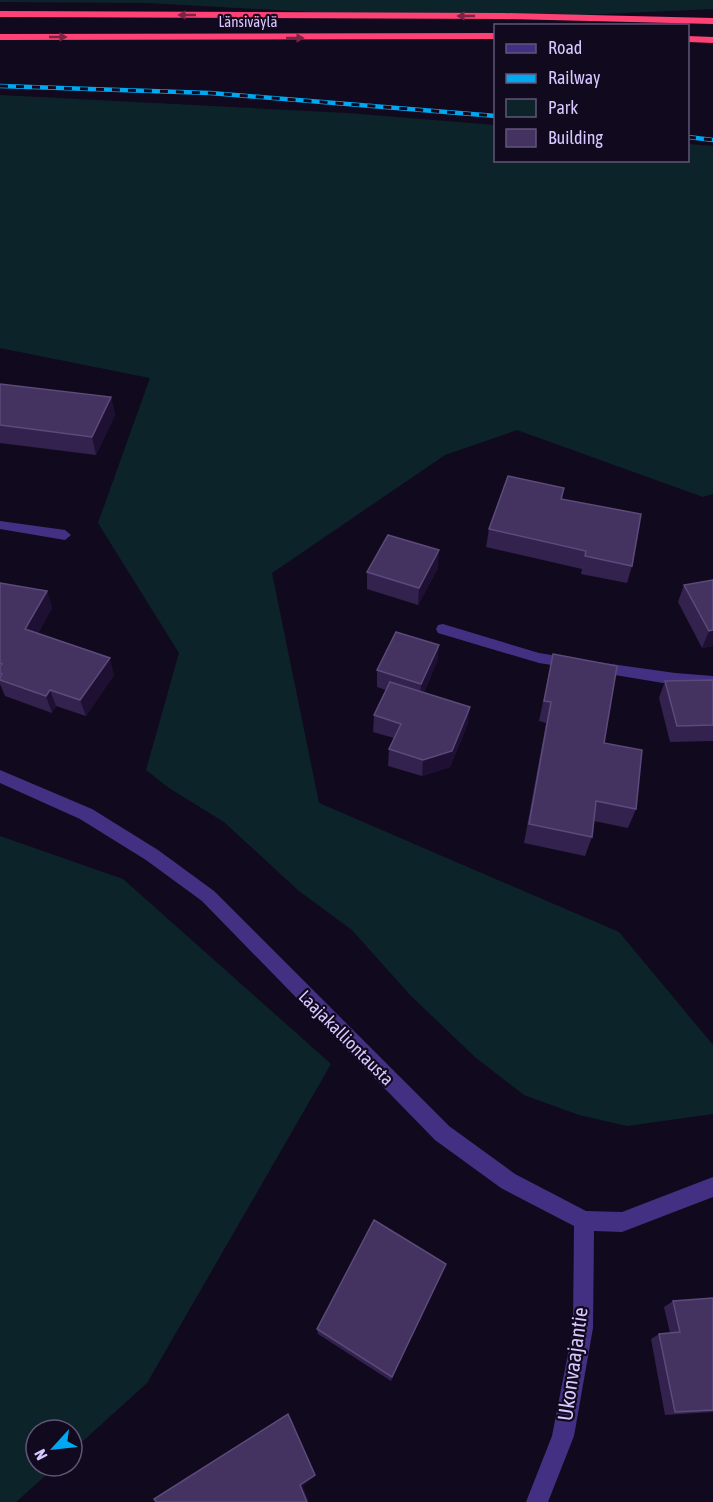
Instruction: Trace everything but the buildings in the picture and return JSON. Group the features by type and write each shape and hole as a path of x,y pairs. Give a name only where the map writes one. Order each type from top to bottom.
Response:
{"highway":[{"name":"Länsiväylä","path":"0,14 491,16 713,21"},
{"name":"Länsiväylä","path":"0,37 494,36"},
{"path":"689,39 713,40"}],"street":[{"path":"0,525 65,535"},
{"path":"443,629 539,658 675,680 713,682"},
{"name":"Laajakalliontausta","path":"0,777 86,814 152,855 208,896 442,1133 507,1181 584,1221 622,1221 713,1186"},
{"name":"Ukonvaajantie","path":"537,1502 563,1436 583,1328 584,1221"}],"green space":[{"path":"0,0 713,0 713,9 514,18 423,18 148,3 0,2"},
{"path":"0,95 347,113 494,125 494,162 689,162 689,144 713,146 713,494 703,497 517,430 445,455 272,573 319,803 619,932 713,1045 713,1114 627,1126 579,1115 524,1095 475,1057 411,996 352,930 299,891 224,822 169,788 146,770 179,653 98,523 150,378 0,348"},
{"path":"0,836 123,879 331,1064 147,1383 84,1440 84,1418 24,1418 24,1478 43,1478 16,1502 0,1502"}],"railway":[{"path":"0,86 210,93 494,116"},
{"path":"689,137 713,140"}]}
